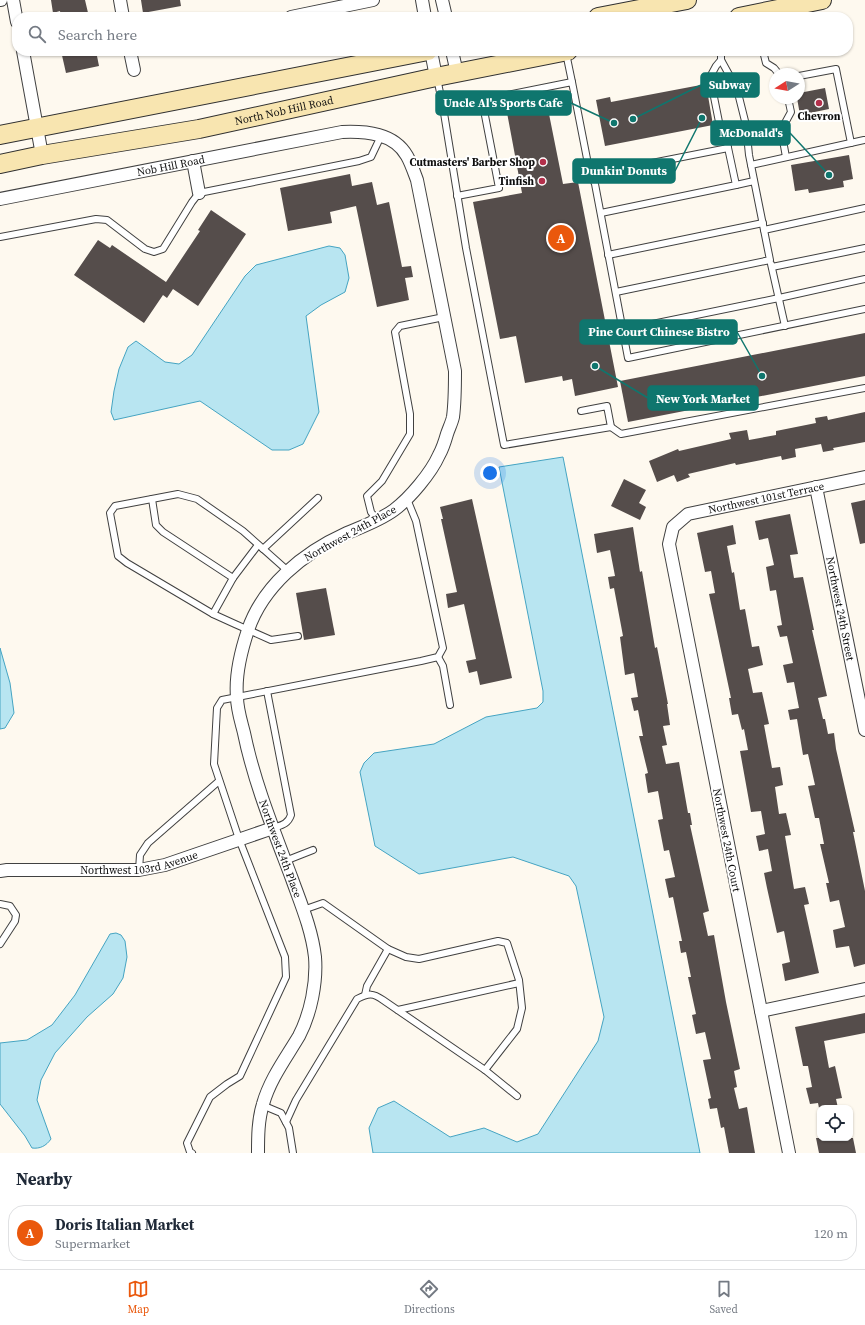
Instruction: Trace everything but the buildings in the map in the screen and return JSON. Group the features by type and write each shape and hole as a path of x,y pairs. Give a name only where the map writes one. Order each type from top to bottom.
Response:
{"main road":[{"path":"624,12 687,0"},
{"path":"770,12 822,0"},
{"path":"0,135 404,56"},
{"name":"North Nob Hill Road","path":"0,164 42,155 199,129 436,77 541,56"}],"street":[{"path":"13,0 15,12"},
{"path":"120,0 122,12"},
{"path":"315,12 373,0"},
{"path":"422,0 424,12"},
{"path":"442,0 445,12"},
{"path":"24,56 42,155"},
{"path":"131,56 134,70"},
{"path":"431,56 436,77"},
{"path":"453,56 457,73"},
{"name":"Northwest 24th Place","path":"258,1153 258,1131 262,1104 272,1080 300,1034 313,992 315,958 304,910 273,828 249,757 236,697 237,678 248,629 261,603 276,583 288,571 313,552 336,538 377,520 393,511 407,498 419,485 439,457 453,419 455,371 417,180 407,156 396,143 381,136 361,132 342,132"},
{"name":"Nob Hill Road","path":"0,199 342,132"},
{"path":"193,161 199,193"},
{"name":"Northwest 101st Terrace","path":"673,527 688,514 865,477"},
{"name":"Northwest 24th Street","path":"816,487 865,730"},
{"name":"Northwest 24th Court","path":"673,527 669,544 789,1153"},
{"name":"Northwest 103rd Avenue","path":"0,871 139,870 165,865 273,828"},
{"path":"761,1011 865,989"}],"lane":[{"path":"567,56 587,159 595,184 601,213 628,358 865,309"},
{"path":"721,56 721,60 737,89 746,125 754,181 784,326"},
{"path":"764,56 766,63 774,68"},
{"path":"721,60 710,77 720,128 728,148 736,185"},
{"path":"805,75 836,69 851,143"},
{"path":"436,77 443,107 457,196 504,445 611,427"},
{"path":"443,107 572,82"},
{"path":"457,196 499,188 482,100"},
{"path":"786,158 782,135 790,112 789,104"},
{"path":"0,237 96,219 107,220 145,249 154,252 164,250 192,202 199,193 359,161 371,157 381,136"},
{"path":"751,165 851,143 865,142"},
{"path":"591,175 728,148"},
{"path":"601,213 754,181"},
{"path":"764,230 865,208"},
{"path":"608,254 763,223"},
{"path":"772,267 865,248"},
{"path":"616,292 770,260"},
{"path":"623,330 865,279"},
{"path":"377,520 371,512 367,496 382,481 410,434 410,414 395,332 400,326 444,317"},
{"path":"582,411 607,406 611,427 621,434 865,388"},
{"path":"288,571 243,531 197,499 178,494 115,506 110,513 118,556 213,614 235,624 271,640 298,636"},
{"path":"213,614 233,578 261,547 318,498"},
{"path":"192,1153 190,1152 187,1143 210,1097 226,1084 240,1076 286,977 285,958 239,839 214,764 217,708 222,700 421,662 438,657 443,648 430,581 416,521 407,498"},
{"path":"152,499 156,525 163,532 233,578"},
{"path":"438,657 443,666 450,705"},
{"path":"267,691 291,815 286,823 273,828"},
{"path":"139,870 140,854 148,843 219,781"},
{"path":"286,862 313,850"},
{"path":"304,910 323,903 388,949 406,957 419,959 498,941 508,943 519,983 522,1008 517,1029 485,1070"},
{"path":"0,904 10,906 16,915 15,921 0,944"},
{"path":"365,995 367,986 388,949"},
{"path":"398,1010 519,983"},
{"path":"286,1122 296,1100 357,999 365,995 374,994 485,1070 517,1096"},
{"path":"262,1104 281,1112 289,1128 293,1153"}],"water":[{"path":"329,246 340,248 345,255 349,278 345,292 321,305 306,316 319,412 303,444 289,450 272,450 200,401 114,420 111,412 114,391 119,369 128,347 136,341 165,362 179,364 192,355 245,276 256,265"},
{"path":"563,457 700,1153 373,1153 369,1128 378,1108 394,1101 450,1137 484,1128 517,1142 538,1134 598,1041 604,1017 576,886 569,876 513,857 419,874 375,846 360,772 364,763 374,753 434,744 486,717 537,708 543,702 543,691 499,467"},
{"path":"0,648 10,683 14,713 5,728 0,729"},
{"path":"116,933 121,935 125,941 127,957 123,978 113,994 87,1017 55,1053 41,1080 37,1100 51,1139 43,1146 32,1148 25,1136 0,1104 0,1043 27,1040 52,1025 75,995 110,934"}],"place":[{"name":"Chevron","path":"819,103"},
{"name":"Dunkin' Donuts","path":"702,118"},
{"name":"Subway","path":"633,119"},
{"name":"Uncle Al's Sports Cafe","path":"614,123"},
{"name":"Cutmasters' Barber Shop","path":"543,162"},
{"name":"McDonald's","path":"829,175"},
{"name":"Tinfish","path":"542,181"},
{"name":"Doris Italian Market","path":"561,238"},
{"name":"New York Market","path":"595,366"},
{"name":"Pine Court Chinese Bistro","path":"762,376"}]}
